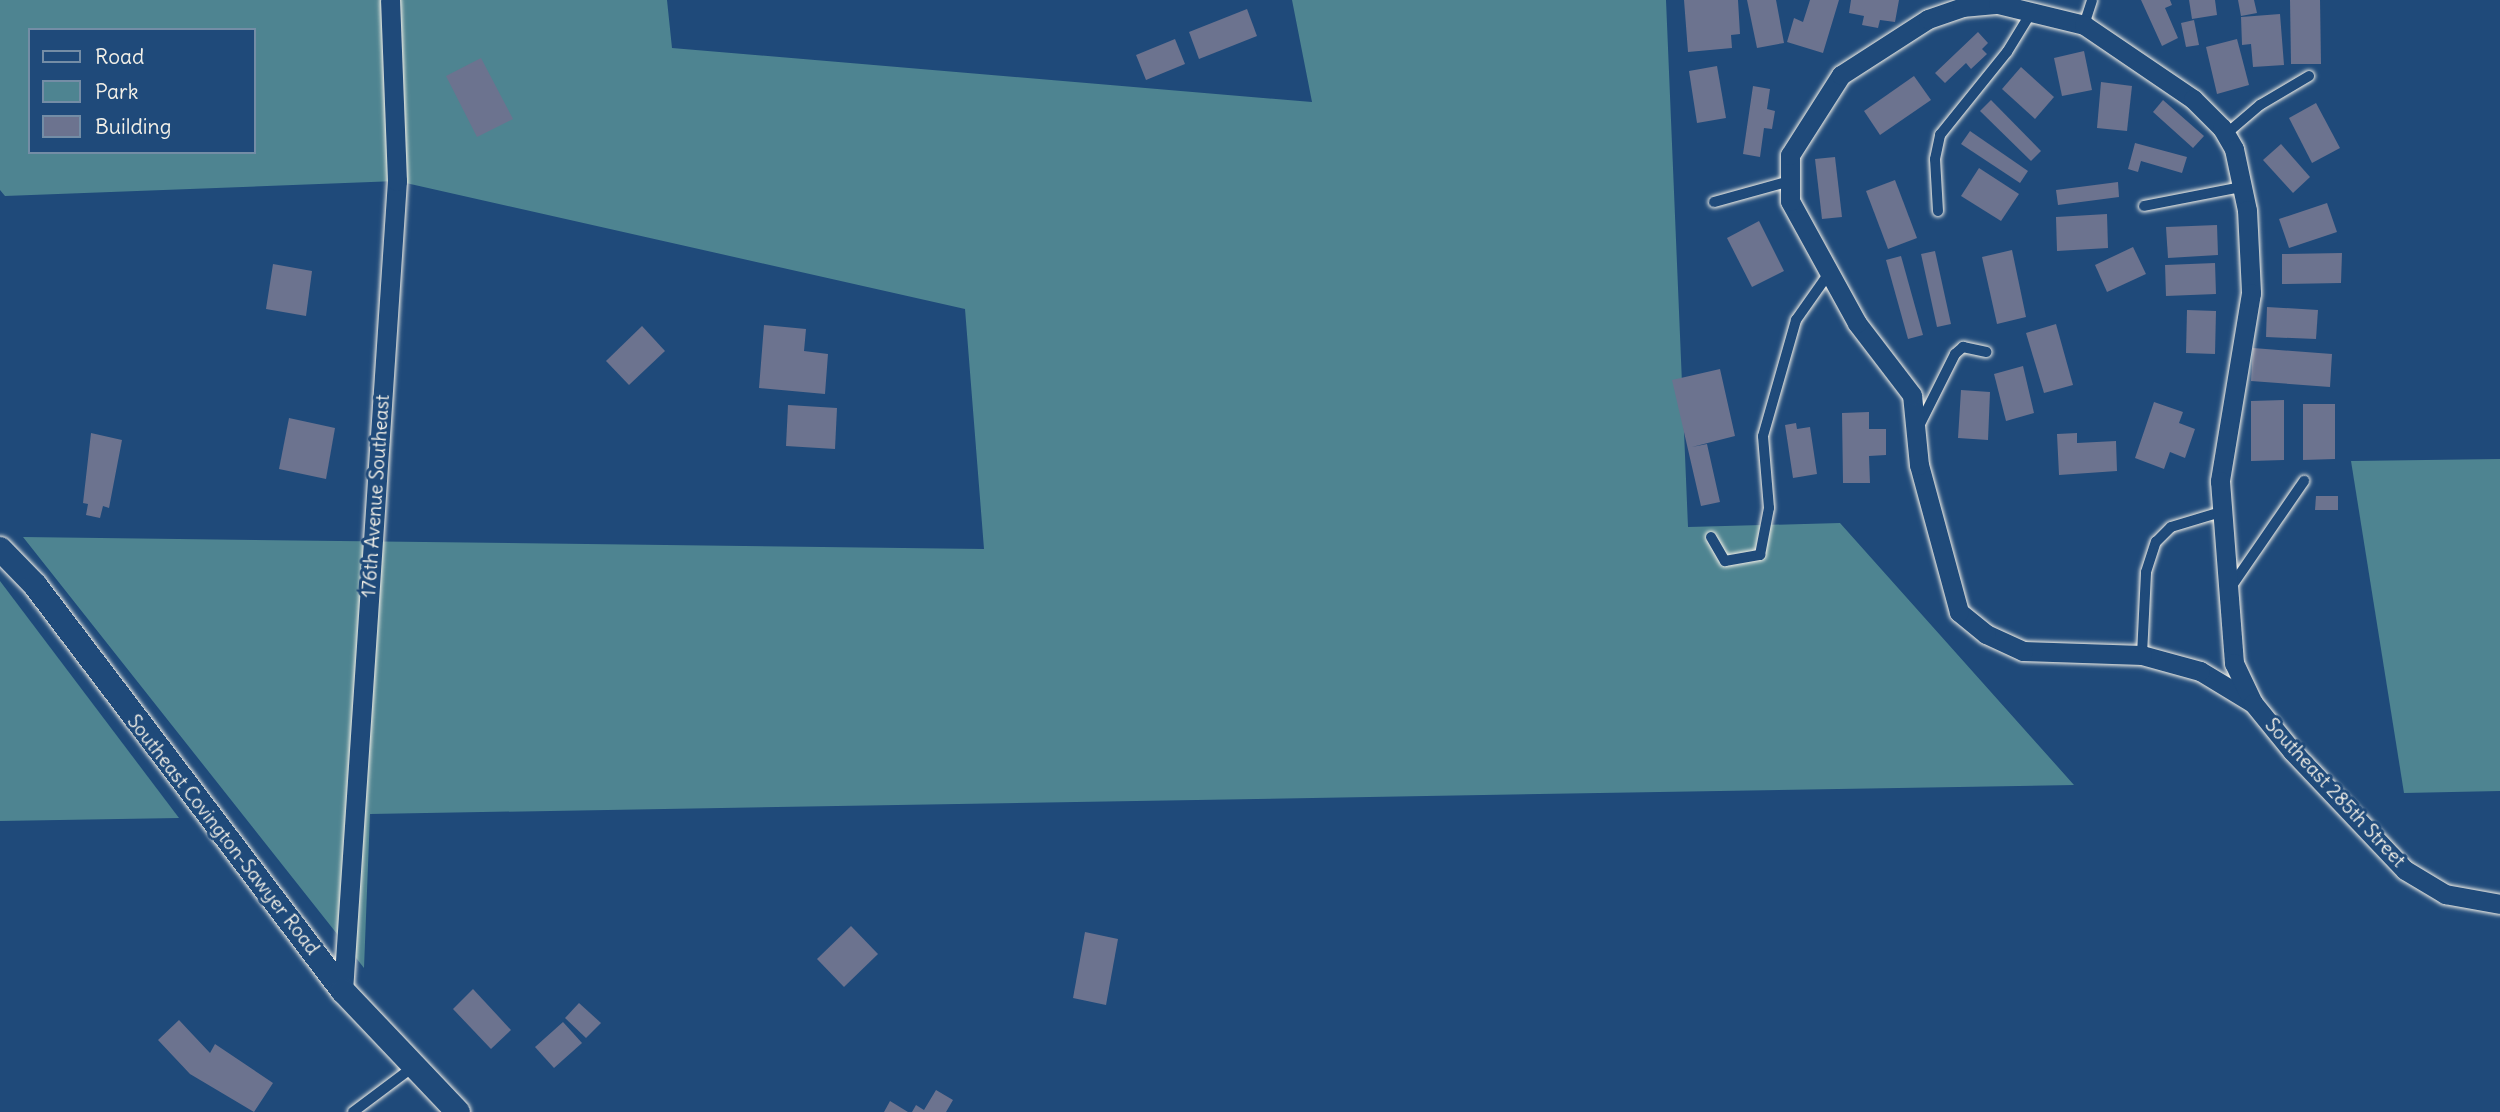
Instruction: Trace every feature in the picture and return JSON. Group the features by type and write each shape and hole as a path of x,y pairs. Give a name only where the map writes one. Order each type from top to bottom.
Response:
{"street":[{"name":"176th Avenue Southeast","path":"343,991 397,181 390,0"},
{"name":"Southeast 285th Street","path":"2253,703 2200,671 2142,655 2023,650 1986,634 1959,612 1920,465 1912,395 1857,323 1790,201 1790,155 1841,75 1928,19 1958,4 1998,4 2084,24 2193,99 2226,134 2242,187 2251,293 2225,435 2221,512 2234,663 2253,703 2292,751 2405,870 2445,894 2500,904"},
{"name":"Southeast Covington-Sawyer Road","path":"0,549 34,585 343,991 458,1112"}],"lane":[{"path":"2084,24 2092,0"},
{"path":"1938,211 1935,159 1946,123 2007,52 2033,10"},
{"path":"2226,134 2260,105 2309,76"},
{"path":"1714,202 1790,181"},
{"path":"2144,206 2242,187"},
{"path":"1711,537 1726,561 1760,555 1769,508 1763,436 1796,320 1829,273"},
{"path":"1916,432 1955,354 1963,347 1986,352"},
{"path":"2226,594 2304,481"},
{"path":"2142,655 2146,572 2156,542 2171,527 2221,512"},
{"path":"353,1112 414,1067"}],"green space":[{"path":"0,0 667,0 672,48 1312,102 1292,0 1666,0 1688,527 1840,523 2074,785 370,814 364,968 23,537 984,549 965,309 397,181 5,196 0,190"},
{"path":"2500,459 2500,791 2404,793 2351,461"},
{"path":"0,581 179,818 0,821"}],"building":[{"path":"1684,0 1738,0 1740,34 1731,35 1732,48 1688,52"},
{"path":"1747,0 1776,0 1784,43 1757,48"},
{"path":"1810,0 1839,0 1823,53 1787,42 1794,18 1803,22"},
{"path":"1851,0 1899,0 1895,22 1880,20 1878,28 1862,25 1864,16 1849,13"},
{"path":"2141,0 2170,0 2172,5 2165,8 2178,38 2162,46"},
{"path":"2189,0 2215,0 2217,15 2192,19"},
{"path":"2238,0 2254,0 2257,13 2241,16"},
{"path":"2290,0 2320,0 2321,64 2291,64"},
{"path":"1247,9 1257,36 1199,59 1189,32"},
{"path":"2280,14 2284,65 2253,67 2251,44 2242,45 2241,17"},
{"path":"2194,20 2199,45 2186,47 2181,23"},
{"path":"1978,32 1988,43 1982,49 1987,54 1971,69 1966,63 1945,83 1935,73"},
{"path":"1175,39 1185,64 1146,80 1136,55"},
{"path":"2237,39 2249,85 2217,94 2206,47"},
{"path":"2084,51 2092,90 2062,96 2054,58"},
{"path":"481,58 513,119 477,137 446,76"},
{"path":"1717,66 1726,118 1697,123 1689,71"},
{"path":"2021,67 2054,97 2035,119 2002,89"},
{"path":"1914,76 1931,100 1880,135 1864,111"},
{"path":"2101,82 2132,86 2127,131 2097,128"},
{"path":"1753,86 1770,89 1767,109 1775,111 1772,129 1764,128 1760,157 1743,154"},
{"path":"1991,100 2041,151 2031,161 1980,111"},
{"path":"2163,100 2204,136 2193,148 2153,112"},
{"path":"2316,103 2340,148 2312,163 2289,118"},
{"path":"1970,131 2028,171 2020,183 1961,144"},
{"path":"2135,143 2187,157 2182,173 2141,161 2138,172 2128,169"},
{"path":"2281,144 2310,177 2293,193 2263,160"},
{"path":"1835,157 1842,217 1822,219 1815,159"},
{"path":"1979,168 2019,194 2001,221 1961,196"},
{"path":"1895,180 1917,238 1888,249 1866,191"},
{"path":"2118,182 2119,197 2058,205 2056,190"},
{"path":"2327,203 2337,232 2289,248 2279,219"},
{"path":"2107,214 2108,248 2057,251 2056,217"},
{"path":"1759,221 1784,271 1752,287 1727,238"},
{"path":"2217,225 2218,255 2168,258 2166,227"},
{"path":"2133,247 2146,274 2107,292 2095,265"},
{"path":"2012,250 2026,317 1997,324 1982,257"},
{"path":"1935,251 1951,324 1937,327 1921,254"},
{"path":"2342,253 2341,283 2282,284 2282,254"},
{"path":"1901,256 1923,335 1908,339 1886,260"},
{"path":"2215,263 2216,294 2166,296 2165,265"},
{"path":"273,264 312,271 306,316 266,309"},
{"path":"2267,307 2318,310 2316,339 2266,337"},
{"path":"2187,310 2216,311 2215,354 2186,353"},
{"path":"2056,324 2073,385 2044,393 2026,333"},
{"path":"764,325 806,329 804,351 828,354 825,394 759,388"},
{"path":"642,326 665,351 629,385 606,361"},
{"path":"2253,348 2332,354 2330,387 2251,381"},
{"path":"2023,366 2034,413 2006,421 1994,374"},
{"path":"1720,369 1735,436 1692,447 1707,444 1720,502 1701,506 1672,380"},
{"path":"1961,390 1990,392 1988,440 1958,438"},
{"path":"2284,400 2284,460 2251,461 2251,401"},
{"path":"2154,402 2183,412 2179,423 2195,429 2185,458 2170,452 2164,469 2135,458"},
{"path":"2303,404 2335,404 2335,459 2303,460"},
{"path":"788,405 837,408 835,449 786,446"},
{"path":"1869,412 1869,429 1886,429 1886,455 1869,456 1870,483 1843,483 1842,413"},
{"path":"289,418 335,428 326,479 279,469"},
{"path":"1796,423 1797,429 1810,427 1817,474 1793,478 1785,425"},
{"path":"91,433 122,440 109,508 103,506 100,518 86,515 88,504 83,503"},
{"path":"2077,433 2077,443 2116,441 2117,471 2059,475 2057,434"},
{"path":"2316,496 2338,496 2338,510 2315,510"},
{"path":"851,926 878,954 844,987 817,959"},
{"path":"1085,932 1118,939 1106,1005 1073,998"},
{"path":"473,989 511,1030 491,1049 453,1009"},
{"path":"579,1003 601,1023 586,1038 565,1018"},
{"path":"179,1020 210,1053 215,1044 273,1083 254,1112 190,1074 158,1040"},
{"path":"563,1022 582,1043 554,1068 535,1047"},
{"path":"936,1090 953,1100 946,1112 912,1112 916,1105 924,1110"},
{"path":"890,1101 908,1112 884,1112"}]}
